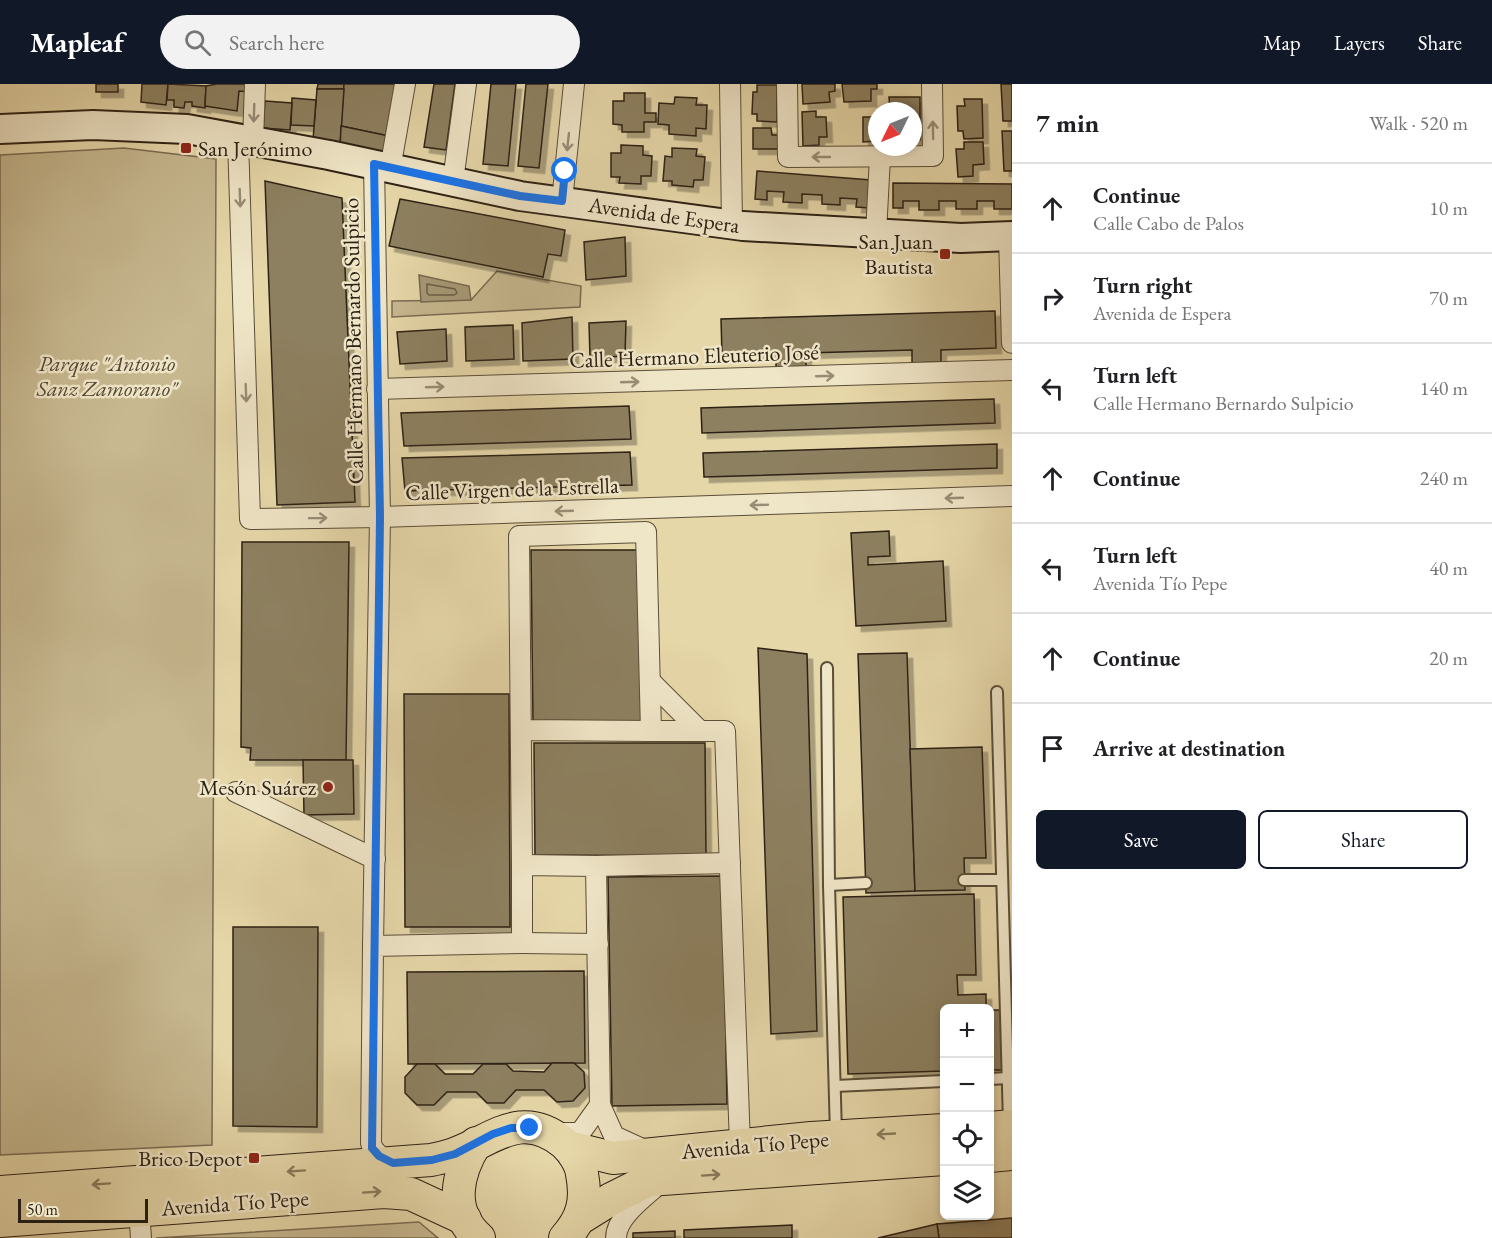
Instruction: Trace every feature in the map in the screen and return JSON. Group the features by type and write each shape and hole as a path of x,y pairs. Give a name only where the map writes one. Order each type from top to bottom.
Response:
{"main road":[{"name":"Avenida Tío Pepe","path":"0,1192 344,1167 383,1156 432,1160 455,1154 493,1134 511,1128 530,1128 613,1158 661,1166 940,1159"},
{"name":"Avenida Tío Pepe","path":"572,1228 628,1190 649,1180 661,1166 740,1146 940,1130"},
{"path":"994,1150 1006,1134"},
{"path":"558,1140 582,1169 586,1194 572,1228"},
{"path":"472,1229 458,1200 459,1179 465,1160 476,1143"},
{"name":"Avenida Tío Pepe","path":"0,1221 140,1224 384,1192 411,1194 472,1229"}],"street":[{"path":"246,140 255,84"},
{"name":"Calle Hermano Bernardo Sulpicio","path":"383,1156 373,946 380,517 377,389 382,166 405,84"},
{"path":"453,182 466,84"},
{"path":"562,201 574,84"},
{"path":"730,84 732,225"},
{"path":"787,84 788,157 933,156 932,84"},
{"name":"Avenida de Espera","path":"0,129 93,125 188,129 382,166 520,196 732,225 961,238 1011,236"},
{"name":"Calle Virgen de la Estrella","path":"246,140 250,519 380,517 1012,496"},
{"path":"876,233 880,157"},
{"path":"1011,236 1012,343"},
{"name":"Calle Hermano Eleuterio José","path":"377,389 1012,370"},
{"path":"522,943 519,536 646,532 651,731"},
{"path":"650,681 700,731"},
{"path":"521,730 725,731 740,1146"},
{"path":"236,792 375,859"},
{"path":"522,866 730,864"},
{"path":"596,866 600,1105 614,1136 661,1166 616,1231 616,1238"},
{"path":"373,946 598,944"},
{"path":"558,1140 580,1133 600,1105"}],"lane":[{"path":"827,668 829,885 837,1137"},
{"path":"997,692 1008,1078 1006,1134"},
{"path":"964,880 1002,880"},
{"path":"829,885 866,883"},
{"path":"994,1079 1008,1078"},
{"path":"835,1086 940,1081"}],"green space":[{"name":"Parque \"Antonio Sanz Zamorano\"","path":"124,148 216,159 212,1145 0,1155 0,155"},
{"path":"497,271 581,286 580,307 392,317 392,301 471,300"},
{"path":"419,1222 438,1238 156,1238"}],"water":[{"path":"419,275 469,286 471,300 421,302"}],"building":[{"path":"96,84 118,84 118,92 96,92"},
{"path":"142,84 168,84 166,105 141,102"},
{"path":"168,84 206,86 205,108 192,106 192,102 185,102 184,108 174,107 174,100 167,100"},
{"path":"250,84 249,92 239,91 237,111 205,106 206,86"},
{"path":"318,84 344,84 344,89 317,89"},
{"path":"344,84 398,84 389,136 341,126"},
{"path":"434,84 455,84 446,150 424,147"},
{"path":"491,84 516,84 508,166 483,164"},
{"path":"526,84 548,84 539,168 518,166"},
{"path":"802,84 835,84 835,91 829,92 830,102 803,104"},
{"path":"842,84 877,84 877,89 871,89 871,101 844,102"},
{"path":"1001,84 1012,84 1012,121 1003,121"},
{"path":"757,85 777,85 777,122 757,121 757,114 752,114 753,92 757,92"},
{"path":"317,89 344,89 340,148 313,140"},
{"path":"624,93 645,93 645,113 656,113 656,122 644,122 644,132 622,132 622,125 613,124 613,101 624,101"},
{"path":"675,97 697,98 696,105 707,105 706,129 696,128 696,136 669,134 669,125 658,124 659,103 674,104"},
{"path":"889,97 920,97 920,102 889,102"},
{"path":"292,98 316,100 314,126 291,125"},
{"path":"964,99 982,99 983,138 964,139 963,131 958,131 957,106 965,106"},
{"path":"265,101 292,103 290,130 263,128"},
{"path":"816,111 816,117 826,117 827,137 819,137 819,145 803,146 802,112"},
{"path":"863,117 868,117 868,142 863,142"},
{"path":"341,126 389,136 385,160 340,148"},
{"path":"753,128 771,128 772,135 779,135 779,149 753,149"},
{"path":"1002,131 1012,131 1012,171 1004,171"},
{"path":"964,142 983,142 984,164 973,165 973,176 958,177 956,149 964,149"},
{"path":"621,145 643,146 643,155 652,156 651,176 641,176 641,184 619,183 620,177 611,177 611,153 621,153"},
{"path":"672,148 697,149 696,156 705,157 703,180 694,180 693,187 672,185 672,181 663,181 665,156 672,157"},
{"path":"757,171 871,180 869,208 856,207 857,199 840,198 840,205 822,204 822,195 802,194 802,203 783,202 784,192 767,191 767,200 755,199"},
{"path":"265,181 342,198 355,502 277,505"},
{"path":"893,183 1012,184 1012,209 994,209 994,201 977,201 977,209 956,209 956,201 939,201 939,210 919,210 919,201 903,201 903,208 893,208"},
{"path":"400,199 565,230 561,256 548,254 543,277 389,246"},
{"path":"625,237 626,276 586,280 584,242"},
{"path":"995,311 996,348 941,350 941,362 912,363 912,350 806,353 806,368 776,369 776,354 722,356 721,319"},
{"path":"572,317 573,359 523,361 522,323"},
{"path":"626,321 625,356 590,358 589,323"},
{"path":"513,325 514,359 466,361 465,327"},
{"path":"446,329 447,361 400,364 397,332"},
{"path":"994,399 995,423 702,433 701,408"},
{"path":"629,406 631,439 404,446 401,413"},
{"path":"997,444 997,468 704,477 703,453"},
{"path":"630,452 632,485 405,491 402,458"},
{"path":"889,531 890,556 868,557 868,565 943,561 946,621 856,626 851,533"},
{"path":"242,542 349,542 346,760 250,760 251,748 241,747"},
{"path":"531,550 639,550 641,722 533,722"},
{"path":"758,648 807,654 817,1031 771,1034"},
{"path":"907,653 915,891 866,893 858,654"},
{"path":"404,694 509,694 510,927 405,927"},
{"path":"534,743 705,743 706,856 535,855"},
{"path":"982,747 986,858 964,858 965,890 915,891 910,749"},
{"name":"Mesón Suárez","path":"303,760 353,760 354,814 304,815"},
{"path":"723,876 727,1104 612,1106 608,877"},
{"path":"974,894 976,975 957,975 958,995 986,994 986,1004 940,1004 940,1071 848,1074 843,897"},
{"path":"233,927 318,927 317,1127 233,1126"},
{"path":"584,971 585,1063 408,1064 407,972"},
{"path":"994,1010 1002,1010 1004,1070 994,1070"},
{"path":"552,1063 574,1063 584,1072 585,1088 573,1101 557,1102 544,1090 516,1090 504,1103 487,1103 476,1092 447,1092 434,1105 417,1105 405,1093 405,1077 417,1064 435,1064 445,1074 473,1074 483,1064 506,1064 513,1071 544,1072"},
{"path":"1012,1218 1012,1238 939,1238 937,1224"},
{"path":"937,1224 939,1238 878,1238"},
{"path":"792,1225 792,1238 684,1238 684,1230"},
{"path":"675,1231 675,1238 633,1238 633,1233"}],"place":[{"name":"San Jerónimo","path":"186,148"},
{"name":"San Juan Bautista","path":"945,254"},
{"name":"Mesón Suárez","path":"328,787"},
{"name":"Brico Depot","path":"254,1158"}],"route":[{"path":"530,1128 511,1128 493,1134 455,1154 432,1160 393,1163 379,1156 371,1143 380,517 374,164 520,196 562,201 565,171"}]}
